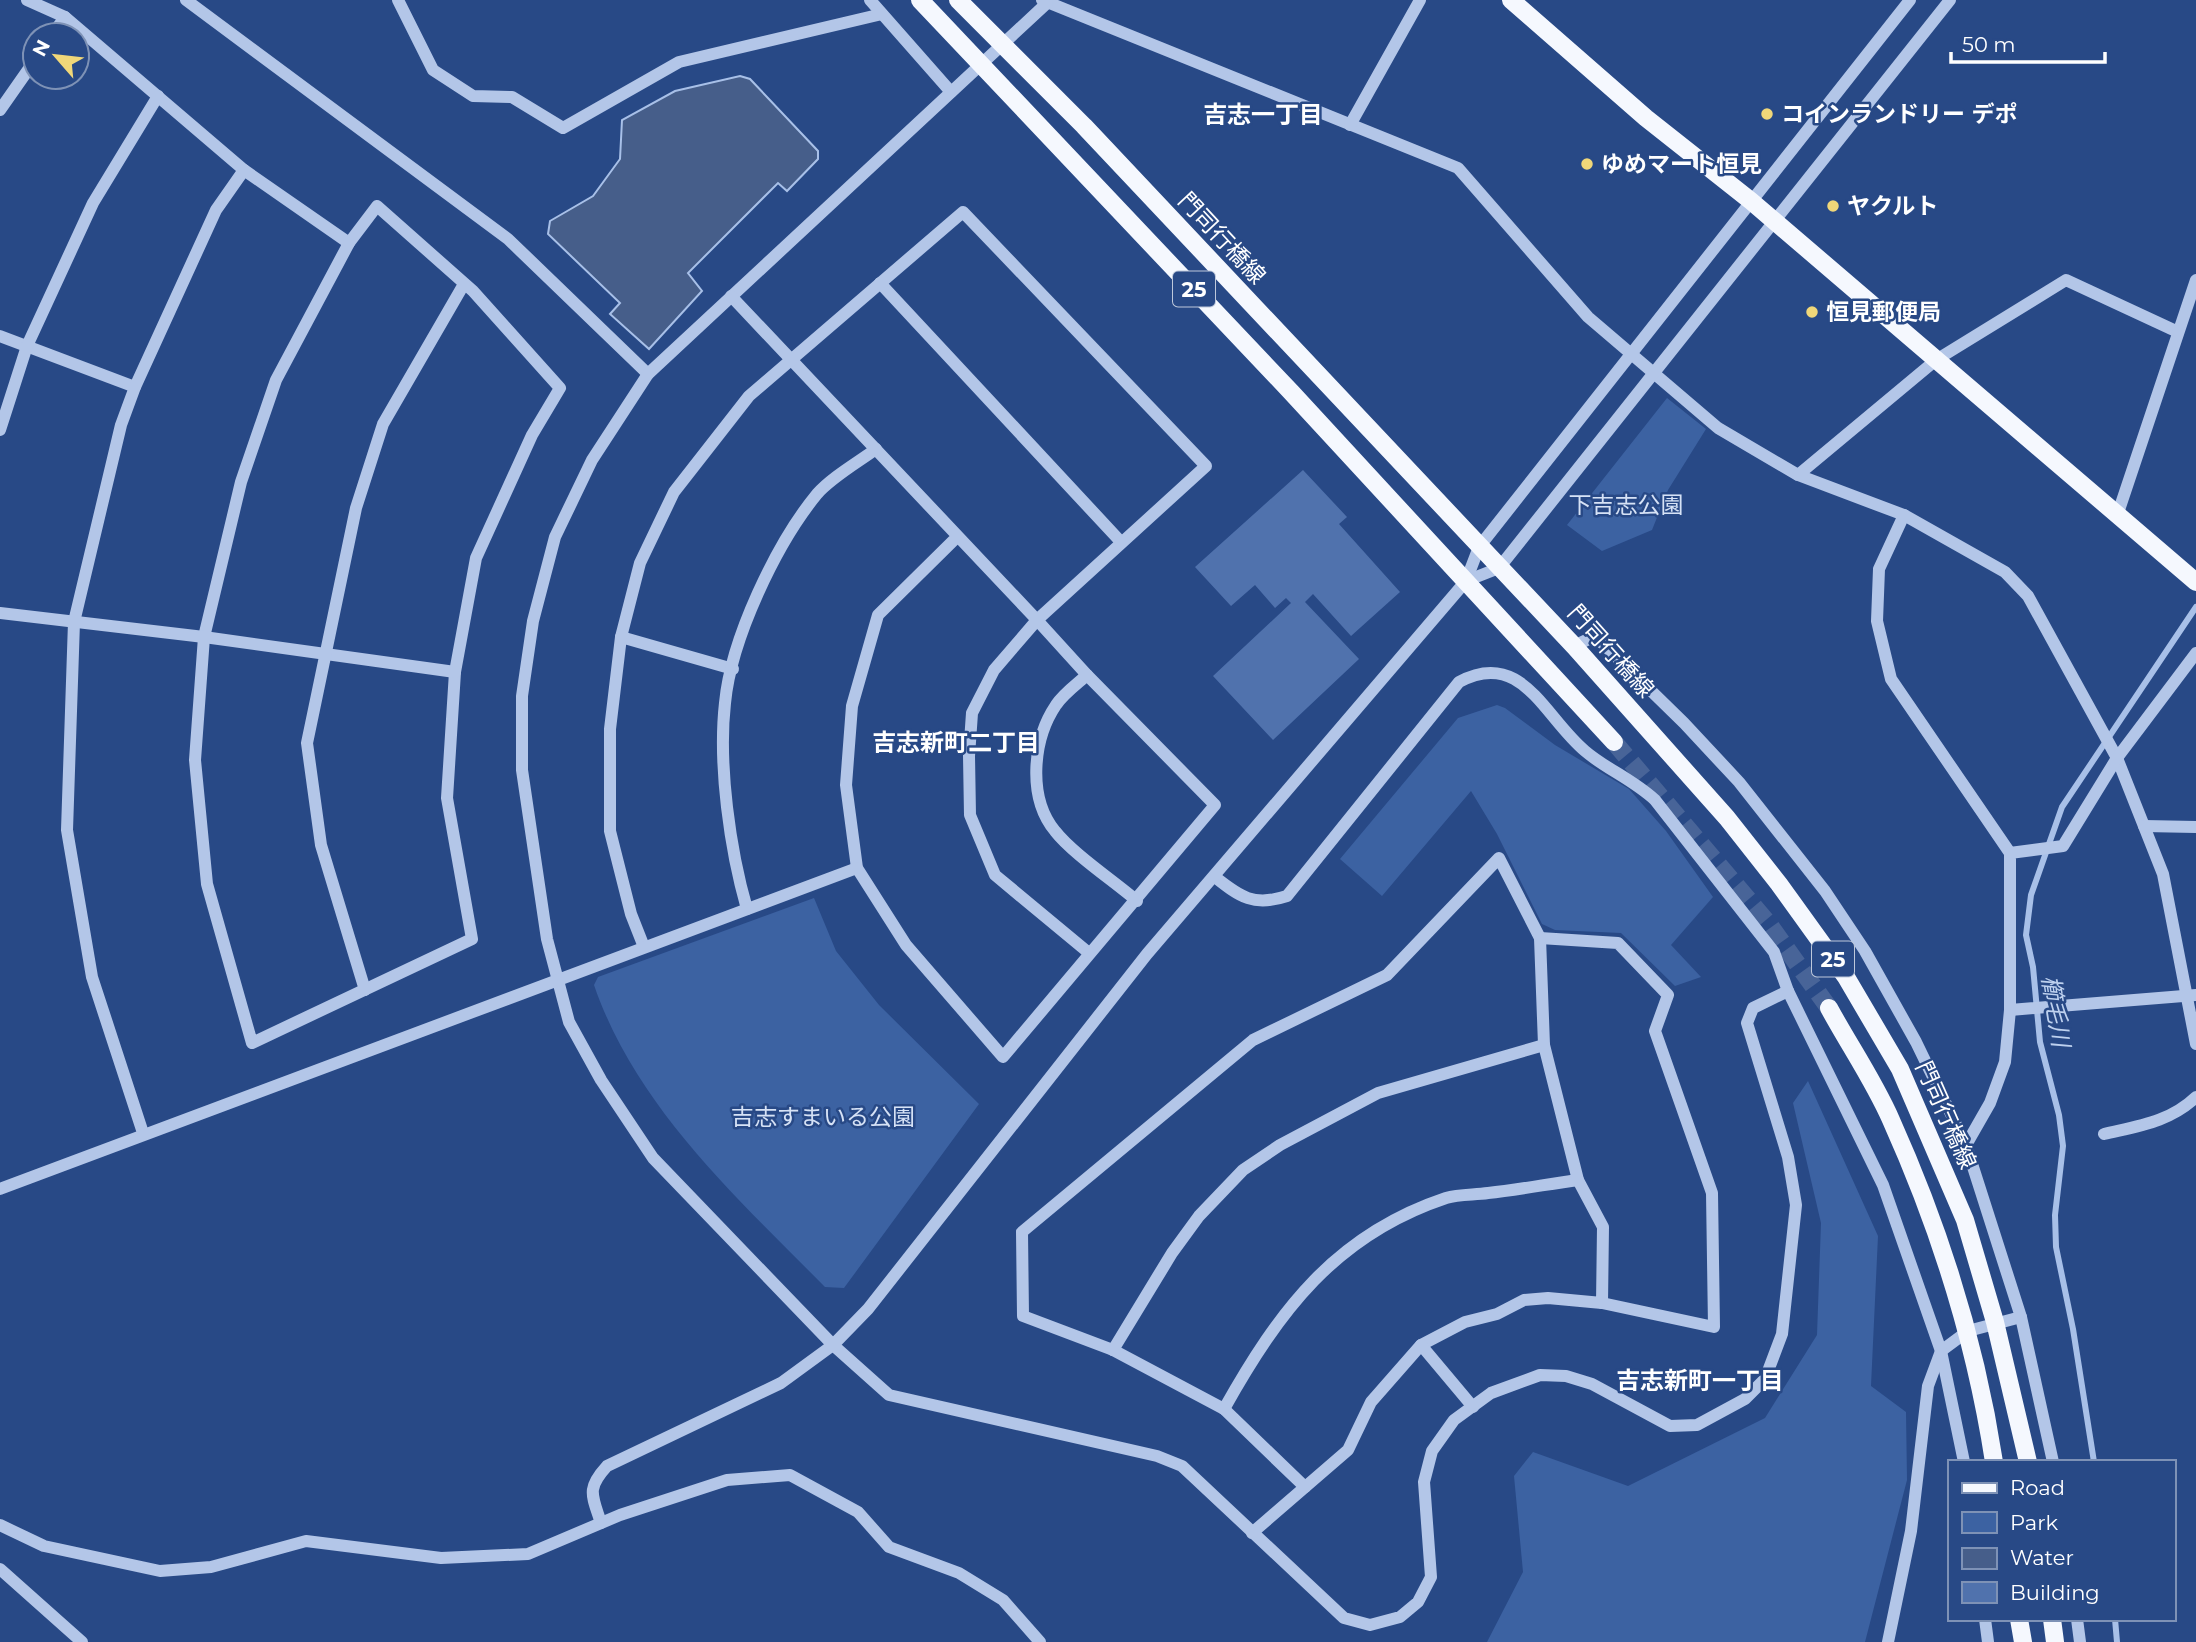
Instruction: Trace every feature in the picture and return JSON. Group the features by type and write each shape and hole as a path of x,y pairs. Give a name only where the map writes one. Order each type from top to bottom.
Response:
{"main road":[{"name":"25","path":"920,0 1614,742"},
{"name":"門司行橋線","path":"958,0 1084,127 1574,646 1727,818 1846,977 1900,1069 1965,1220 1995,1322 2028,1460"},
{"path":"1511,0 1646,118 1774,220 2196,582"},
{"name":"25","path":"1829,1008 1891,1118 1937,1232 1968,1331 1994,1460"},
{"path":"2019,1621 2023,1642"},
{"path":"2052,1621 2055,1642"}],"street":[{"path":"27,0 65,17 244,170 349,243"},
{"path":"186,0 508,239 648,374"},
{"path":"398,0 433,70 473,96 512,97 563,128 679,62 883,14"},
{"path":"870,0 951,92"},
{"path":"1350,125 1420,0"},
{"path":"601,1523 592,1495 593,1481 607,1466 781,1383 833,1345 868,1309 1147,954 1466,581 1479,547 1910,0"},
{"path":"1466,581 1499,568 1950,0"},
{"path":"1788,991 1753,1009 1746,1023 1788,1157 1796,1205 1782,1334 1765,1379 1745,1399 1697,1425 1670,1426 1592,1384 1566,1376 1540,1375 1491,1393 1454,1420 1432,1451 1424,1482 1431,1577 1418,1602 1400,1617 1370,1625 1344,1618 1182,1466 1157,1456 889,1395 833,1345 653,1158 601,1080 569,1022 547,939 522,770 522,696 533,621 555,537 592,460 648,374 1003,46 1044,2 1073,6 1350,125 1458,168 1588,317 1718,428 1798,475 1904,515 2005,572 2028,596 2117,758 2163,874 2191,995 2196,1044"},
{"path":"62,21 65,17"},
{"path":"0,110 21,80"},
{"path":"0,430 27,346 93,203 158,96"},
{"path":"143,1133 92,976 67,830 74,622 121,425 135,387 216,210 244,170"},
{"path":"377,206 464,284 560,388 532,435 476,558 455,672 447,798 472,939 252,1043 208,884 195,760 204,637 241,482 276,380 349,243 377,206"},
{"path":"644,947 631,914 610,831 610,729 621,637 640,563 674,492 749,396 963,212 1206,466 1037,620 994,670 972,713 969,756 970,815 995,875 1089,953"},
{"path":"1798,475 1936,360 2066,280 2178,332"},
{"path":"880,283 1121,542"},
{"path":"365,990 321,845 307,743 356,508 383,424 464,284"},
{"path":"2118,513 2195,285"},
{"path":"731,296 1087,675 1215,805 1138,901 1089,953 1003,1057 906,945 858,868 846,785 852,706 878,615 957,537"},
{"path":"0,336 135,387"},
{"path":"747,909 736,870 725,781 724,702 741,640 773,558 818,492 876,449"},
{"path":"1904,515 1879,569 1877,621 1891,679 2010,853 2010,1010 2005,1062 1990,1103 1966,1145"},
{"path":"0,613 204,637 455,672"},
{"path":"1574,646 1595,635 1739,782 1825,891 1884,985 1966,1145 2021,1317 2053,1460"},
{"path":"621,637 733,669"},
{"path":"2010,853 2063,846 2117,758 2196,653"},
{"path":"1215,877 1243,899 1274,900 1287,895 1459,682 1477,672 1500,671 1522,684 1585,752 1634,781 1655,800 1774,952 1788,991 1883,1185 1941,1351 1964,1460"},
{"path":"1087,675 1057,703 1041,733 1037,771 1040,804 1055,831 1138,901"},
{"path":"2144,826 2196,827"},
{"path":"1305,1487 1224,1409 1113,1350 1023,1316 1022,1232 1253,1040 1387,975 1499,858 1540,938 1544,1045 1578,1180 1603,1227 1602,1303"},
{"path":"0,1189 143,1133 858,868"},
{"path":"1252,1533 1348,1450 1371,1402 1421,1345 1465,1322 1497,1314 1524,1300 1548,1298 1602,1303 1714,1327 1712,1193 1655,1031 1668,995 1618,943 1540,938"},
{"path":"2010,1010 2191,995"},
{"path":"1113,1350 1172,1253 1199,1216 1243,1170 1280,1145 1378,1093 1544,1045"},
{"path":"2104,1134 2162,1121 2180,1112 2196,1097"},
{"path":"1224,1409 1254,1356 1306,1287 1352,1244 1402,1216 1448,1197 1578,1180"},
{"path":"1888,1642 1911,1531 1928,1386 1941,1351 1968,1331 2021,1317"},
{"path":"1421,1345 1473,1407"},
{"path":"0,1525 44,1546 160,1571 211,1567 306,1541 441,1558 528,1553 601,1523 727,1480 790,1475 858,1512 888,1547 959,1573 1003,1600 1040,1642"},
{"path":"0,1569 82,1642"},
{"path":"1985,1621 1988,1642"},
{"path":"2077,1621 2080,1642"}],"green space":[{"name":"下吉志公園","path":"1667,398 1706,429 1668,490 1652,530 1602,551 1567,525"},
{"path":"1497,705 1555,745 1629,789 1666,831 1713,897 1671,945 1701,977 1675,986 1621,933 1555,930 1542,924 1497,834 1471,791 1382,896 1340,859 1458,718"},
{"name":"吉志すまいる公園","path":"814,898 836,951 879,1005 979,1104 844,1288 825,1287 724,1185 692,1148 635,1071 612,1029 594,985 598,977"},
{"path":"1808,1081 1878,1236 1871,1386 1906,1412 1907,1480 1865,1642 1487,1642 1523,1572 1514,1476 1533,1452 1628,1486 1765,1418 1817,1335 1821,1223 1793,1103"}],"water":[{"path":"740,76 750,79 818,151 818,159 787,191 778,183 688,273 702,291 649,349 610,314 620,303 548,234 550,221 593,196 620,159 622,120 675,91"}],"building":[{"path":"1303,470 1347,517 1339,524 1400,592 1351,636 1313,594 1305,602 1359,659 1273,740 1213,676 1291,603 1286,598 1275,608 1255,585 1231,606 1195,567"}],"waterway":[{"name":"櫛毛川","path":"2094,1460 2073,1329 2056,1247 2055,1215 2063,1146 2059,1115 2040,1042 2033,967 2026,935 2031,895 2062,807 2196,607"},
{"name":"櫛毛川","path":"2115,1621 2117,1642"}],"tunnel":[{"path":"1614,742 1768,923 1829,1008"}],"place":[{"name":"コインランドリー デポ","path":"1767,114"},
{"name":"ゆめマート恒見","path":"1587,164"},
{"name":"ヤクルト","path":"1833,206"},
{"name":"恒見郵便局","path":"1812,312"}],"district":[{"name":"吉志一丁目","path":"1263,114"},
{"name":"吉志新町二丁目","path":"956,742"},
{"name":"吉志新町一丁目","path":"1700,1380"}]}
